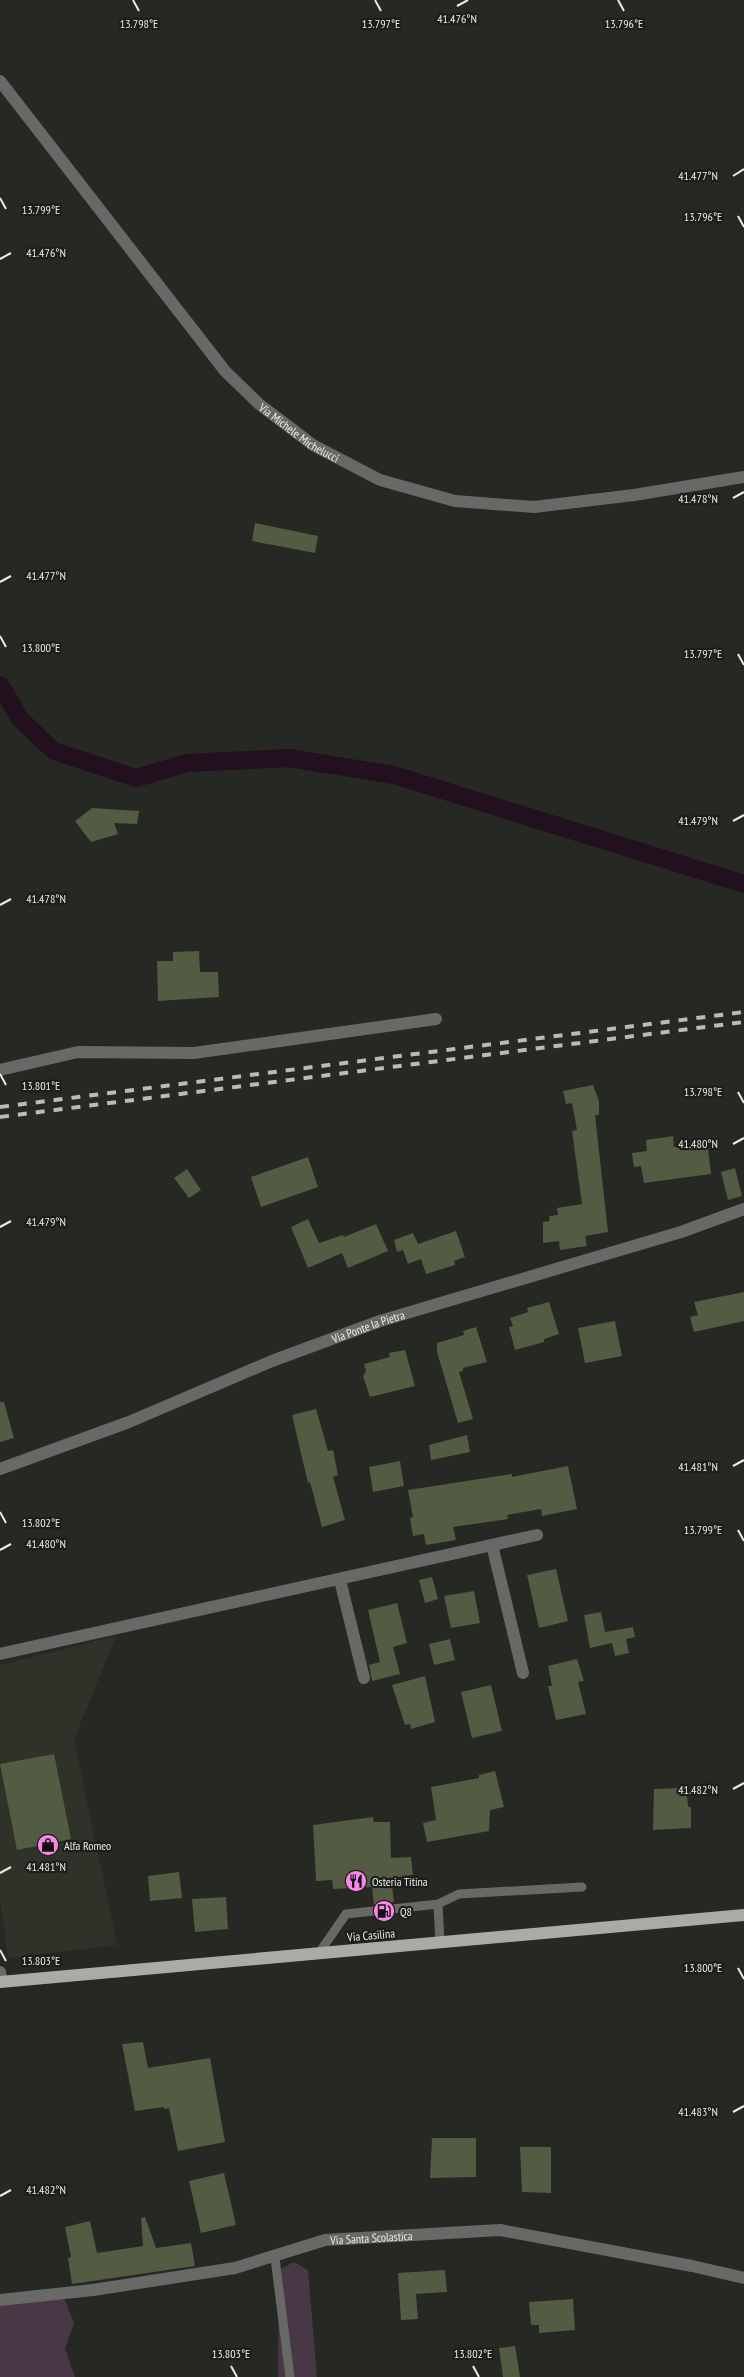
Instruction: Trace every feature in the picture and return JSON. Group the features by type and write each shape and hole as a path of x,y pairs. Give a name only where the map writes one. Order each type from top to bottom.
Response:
{"main road":[{"name":"Via Casilina","path":"1,1979 440,1943 744,1915"}],"street":[{"name":"Via Michele Michelucci","path":"0,81 226,371 259,404 313,445 380,480 454,501 534,507 744,477"},
{"path":"0,1070 78,1052 194,1053 436,1019"},
{"name":"Via Ponte la Pietra","path":"0,1469 129,1422 272,1361 380,1322 672,1235 744,1209"},
{"path":"0,1654 537,1535"},
{"path":"492,1545 524,1673"},
{"path":"340,1580 364,1678"},
{"name":"Via Santa Scolastica","path":"0,2300 93,2290 225,2270 275,2258 325,2240 500,2230 692,2266 744,2278"}],"lane":[{"path":"319,1953 346,1914 438,1904 459,1894 582,1887"},
{"path":"438,1904 440,1943"},
{"path":"275,2258 290,2377"}],"shaded area":[{"name":"Alfa Romeo","path":"116,1636 74,1739 117,1945 8,1958 0,1898 0,1665"},
{"path":"294,2262 308,2270 317,2377 278,2377 279,2270"},
{"path":"49,2296 65,2300 74,2323 65,2349 75,2377 0,2377 0,2302"}],"building":[{"path":"255,523 318,536 315,553 252,541"},
{"path":"92,808 139,811 137,824 114,823 118,834 91,842 75,821"},
{"path":"199,951 200,972 218,972 219,997 158,1001 157,961 173,961 173,952"},
{"path":"593,1085 599,1101 599,1115 595,1115 608,1232 585,1236 587,1246 560,1250 559,1241 543,1243 543,1222 550,1221 549,1216 558,1215 557,1208 582,1204 572,1131 577,1130 572,1103 566,1104 563,1091"},
{"path":"673,1136 674,1147 695,1144 696,1150 708,1149 711,1174 644,1183 641,1166 634,1167 632,1153 647,1151 646,1140"},
{"path":"308,1157 318,1187 261,1207 251,1177"},
{"path":"735,1168 742,1196 728,1200 721,1172"},
{"path":"187,1169 201,1190 189,1198 174,1178"},
{"path":"308,1219 319,1243 343,1235 344,1237 376,1224 388,1251 348,1268 342,1253 308,1268 291,1227"},
{"path":"456,1231 465,1257 454,1261 455,1265 426,1274 421,1259 408,1264 403,1250 397,1252 394,1240 413,1233 418,1244"},
{"path":"744,1292 744,1321 694,1332 690,1317 698,1315 694,1302"},
{"path":"549,1302 559,1334 544,1339 544,1342 515,1350 509,1327 513,1326 510,1318 528,1312 527,1308"},
{"path":"615,1321 622,1356 585,1363 578,1328"},
{"path":"476,1327 487,1362 463,1368 463,1371 459,1372 473,1419 458,1423 437,1352 437,1343 464,1335 463,1331"},
{"path":"405,1350 415,1386 370,1397 363,1376 366,1371 364,1364 390,1357 389,1353"},
{"path":"0,1402 4,1402 14,1438 0,1442"},
{"path":"316,1409 328,1451 333,1450 338,1475 333,1477 345,1520 322,1527 310,1482 308,1483 292,1415"},
{"path":"467,1435 470,1452 431,1460 429,1445"},
{"path":"400,1461 404,1486 373,1492 369,1467"},
{"path":"568,1466 577,1509 542,1516 541,1509 507,1515 508,1519 453,1527 456,1540 426,1545 424,1534 413,1536 410,1518 413,1517 408,1490 512,1474 512,1477"},
{"path":"556,1569 568,1621 539,1628 527,1575"},
{"path":"432,1577 438,1599 425,1603 419,1580"},
{"path":"474,1591 480,1623 451,1628 444,1596"},
{"path":"397,1603 407,1643 393,1647 400,1674 372,1681 369,1665 380,1662 368,1610"},
{"path":"601,1612 605,1632 633,1627 635,1637 626,1639 629,1653 615,1656 612,1643 590,1648 584,1615"},
{"path":"450,1639 455,1660 434,1665 429,1644"},
{"path":"577,1659 584,1681 578,1682 586,1714 556,1720 548,1686 552,1686 548,1666"},
{"path":"425,1676 435,1722 411,1729 410,1724 405,1725 392,1685"},
{"path":"491,1685 502,1731 472,1738 461,1692"},
{"path":"54,1754 71,1839 17,1850 0,1764"},
{"path":"495,1771 504,1807 490,1810 489,1831 427,1842 423,1823 436,1820 431,1787 479,1778 479,1775"},
{"path":"680,1788 680,1796 687,1795 688,1807 691,1807 691,1828 653,1830 654,1789"},
{"path":"373,1817 374,1822 390,1822 391,1858 411,1857 413,1875 391,1878 394,1902 374,1905 372,1887 333,1889 332,1880 316,1881 313,1825"},
{"path":"179,1872 182,1898 150,1901 148,1876"},
{"path":"226,1897 228,1929 195,1932 192,1899"},
{"path":"143,2042 148,2068 210,2058 225,2142 178,2151 169,2108 135,2111 122,2044"},
{"path":"432,2138 476,2138 476,2177 430,2178"},
{"path":"520,2147 551,2147 551,2193 522,2192"},
{"path":"224,2173 236,2225 201,2233 189,2181"},
{"path":"145,2217 156,2248 191,2243 195,2266 72,2284 68,2258 71,2257 65,2227 90,2221 97,2253 143,2246 141,2218"},
{"path":"445,2270 447,2292 416,2294 418,2319 401,2320 398,2273"},
{"path":"573,2299 575,2330 539,2333 539,2325 531,2325 529,2302"},
{"path":"515,2346 520,2377 503,2377 499,2348"}],"waterway":[{"path":"0,685 21,720 54,751 136,778 187,763 289,758 394,775 744,884"}],"railway":[{"path":"0,1107 744,1012"},
{"path":"0,1117 744,1022"}],"place":[{"name":"Alfa Romeo","path":"48,1845"},
{"name":"Osteria Titina","path":"356,1881"},
{"name":"Q8","path":"384,1911"}]}
